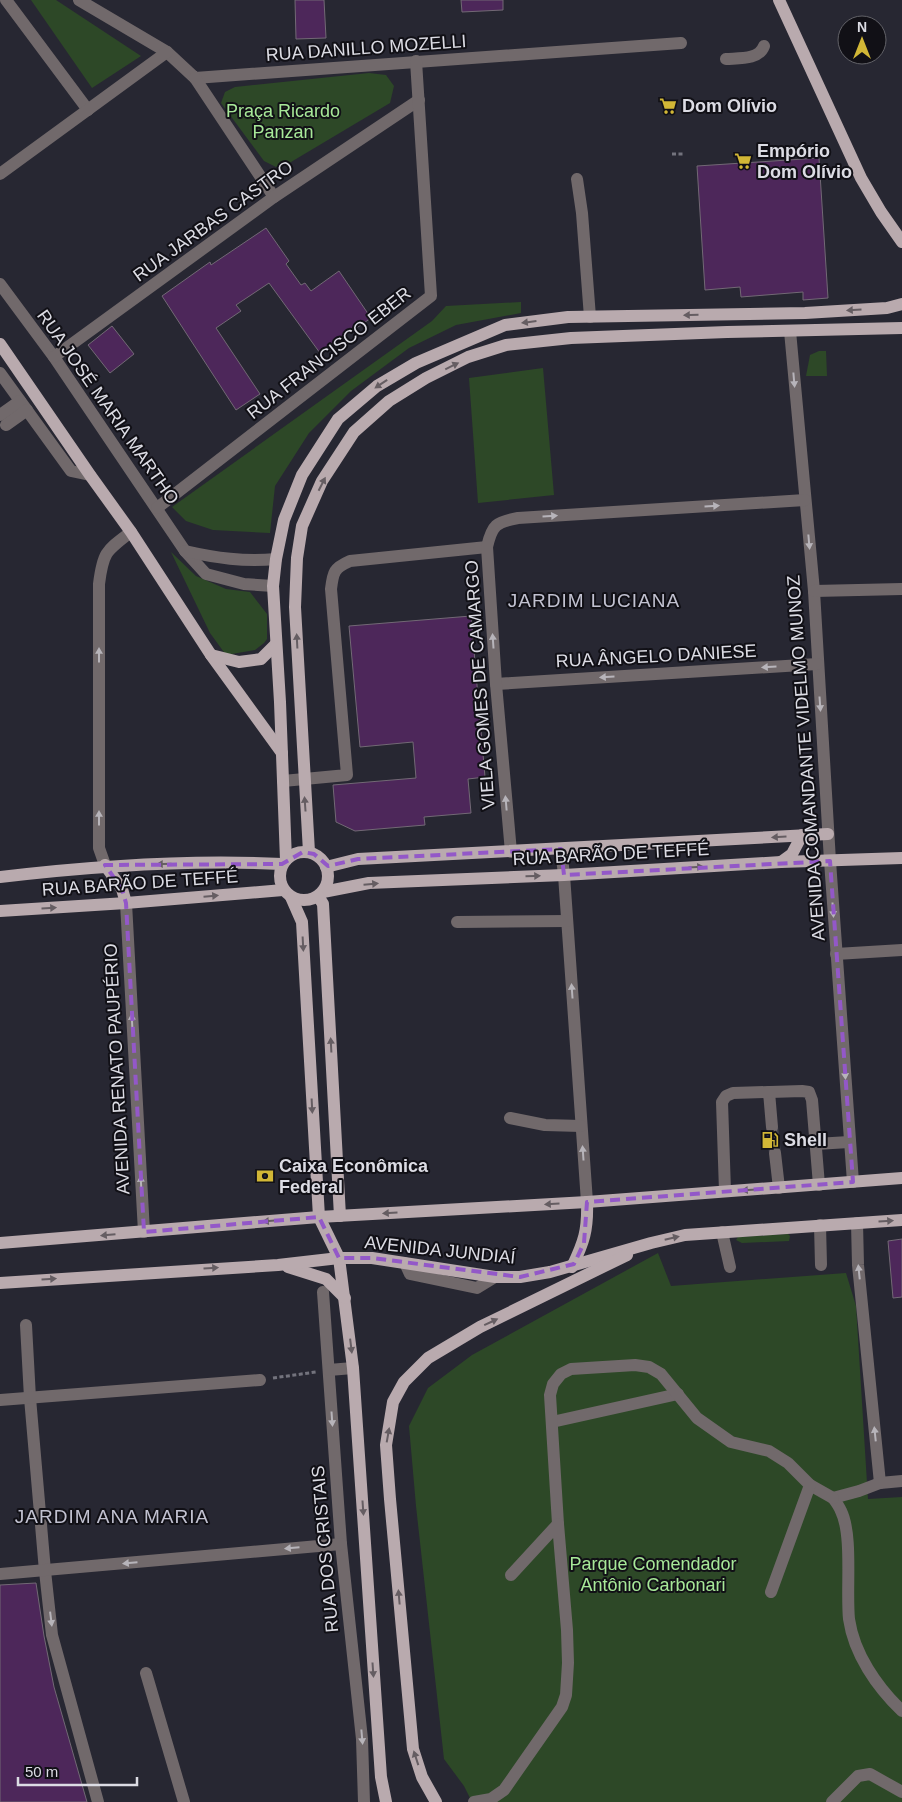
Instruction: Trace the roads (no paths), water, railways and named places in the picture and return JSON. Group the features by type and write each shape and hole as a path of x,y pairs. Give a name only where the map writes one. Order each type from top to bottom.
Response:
{"main road":[{"path":"779,0 861,178 902,242"},
{"path":"386,1802 381,1777 353,1368 345,1298 338,1258 319,1217 302,922 279,877 284,862 283,781 273,586 284,520 302,475 338,419 378,386 416,363 504,325 568,317 805,313 887,308 902,304"},
{"path":"790,331 805,313"},
{"path":"309,852 295,607 297,558 302,526 322,481 354,432 389,400 426,378 468,357 506,345 571,338 902,328"},
{"path":"0,344 131,532 212,655 282,753"},
{"path":"212,655 239,662 261,659 276,644"},
{"name":"RUA BARÃO DE TEFFÉ","path":"326,867 358,859 828,834"},
{"path":"781,862 792,854 802,835"},
{"path":"284,862 296,853 309,852 319,857 326,867 328,880 321,894 340,1216"},
{"name":"RUA BARÃO DE TEFFÉ","path":"321,894 369,883 564,875 781,862 902,858"},
{"name":"RUA BARÃO DE TEFFÉ","path":"0,877 105,865 284,862"},
{"path":"105,865 122,889 126,904"},
{"path":"287,893 305,901 321,894"},
{"name":"RUA BARÃO DE TEFFÉ","path":"0,911 287,893"},
{"name":"AVENIDA JUNDIAÍ","path":"0,1243 319,1217 587,1202 902,1178"},
{"path":"550,1294 569,1274 584,1243 588,1221 587,1202"},
{"name":"AVENIDA JUNDIAÍ","path":"0,1283 278,1265 338,1258 372,1258 495,1276 520,1277 550,1272 685,1235 902,1220"},
{"path":"436,1802 422,1777 413,1749 386,1445 394,1402 404,1382 428,1358 480,1327 651,1243"},
{"path":"278,1265 326,1279 345,1298"}],"street":[{"path":"6,0 88,110"},
{"path":"79,0 167,52 195,78 274,197"},
{"name":"RUA DANILLO MOZELLI","path":"195,78 681,43"},
{"path":"726,59 756,55 762,52 764,46"},
{"path":"0,174 167,52"},
{"name":"RUA FRANCISCO EBER","path":"157,508 431,296 416,61"},
{"name":"RUA JARBAS CASTRO","path":"54,357 274,197 419,100"},
{"path":"577,179 582,213 590,317"},
{"name":"RUA JOSÉ MARIA MARTHO","path":"0,284 54,357 185,551 206,574 244,584 273,586"},
{"name":"AVENIDA COMANDANTE VIDELMO MUNOZ","path":"790,331 814,591 828,834 853,1182"},
{"path":"0,373 71,471 90,475"},
{"path":"2,424 23,406"},
{"name":"VIELA GOMES DE CAMARGO","path":"511,852 496,684 487,547 491,532 502,521 518,518 805,500"},
{"path":"105,865 99,848 99,584 101,562 109,548 131,532"},
{"path":"283,781 347,775 331,589 333,574 339,566 350,561 487,547"},
{"path":"185,551 213,558 252,561 276,559"},
{"path":"814,591 902,590"},
{"name":"RUA ÂNGELO DANIESE","path":"496,684 817,664"},
{"path":"561,849 587,1202"},
{"name":"AVENIDA RENATO PAUPÉRIO","path":"126,904 144,1232"},
{"path":"457,922 567,921"},
{"path":"836,954 902,950"},
{"path":"769,1092 772,1127"},
{"path":"725,1191 722,1102 726,1096 733,1093 809,1092 812,1100 819,1184"},
{"path":"510,1118 545,1125 581,1126"},
{"path":"816,1144 850,1142"},
{"path":"775,1153 780,1188"},
{"path":"857,1223 858,1265 880,1483"},
{"path":"820,1225 821,1265"},
{"path":"722,1232 730,1267"},
{"name":"RUA DOS CRISTAIS","path":"323,1292 340,1544 362,1739 364,1802"},
{"path":"26,1325 30,1398 52,1635 98,1802"},
{"path":"474,1802 491,1799 504,1790 562,1707 566,1695 566,1630 550,1395 553,1384 561,1374 571,1369 635,1365 649,1367 661,1374 697,1418 731,1442 769,1451 788,1463 810,1484 833,1498 842,1512 847,1533 850,1619 855,1639 864,1664 886,1695 902,1711"},
{"path":"329,1370 353,1368"},
{"path":"0,1400 260,1380"},
{"path":"552,1422 678,1394"},
{"path":"833,1498 880,1483 902,1481"},
{"path":"771,1592 810,1484"},
{"path":"511,1575 558,1524"},
{"path":"0,1574 340,1544"},
{"path":"146,1673 184,1802"},
{"path":"832,1802 858,1776 864,1775 873,1775 902,1792"}],"tunnel":[{"path":"772,1127 775,1153"}],"place":[{"name":"Dom Olívio","path":"668,106"},
{"name":"Empório Dom Olívio","path":"743,161"},
{"name":"Shell","path":"770,1140"},
{"name":"Caixa Econômica Federal","path":"265,1176"}],"district":[{"name":"JARDIM LUCIANA","path":"594,600"},
{"name":"JARDIM ANA MARIA","path":"112,1516"}],"park label":[{"name":"Praça Ricardo Panzan","path":"283,121"},
{"name":"Parque Comendador Antônio Carbonari","path":"653,1574"}]}
